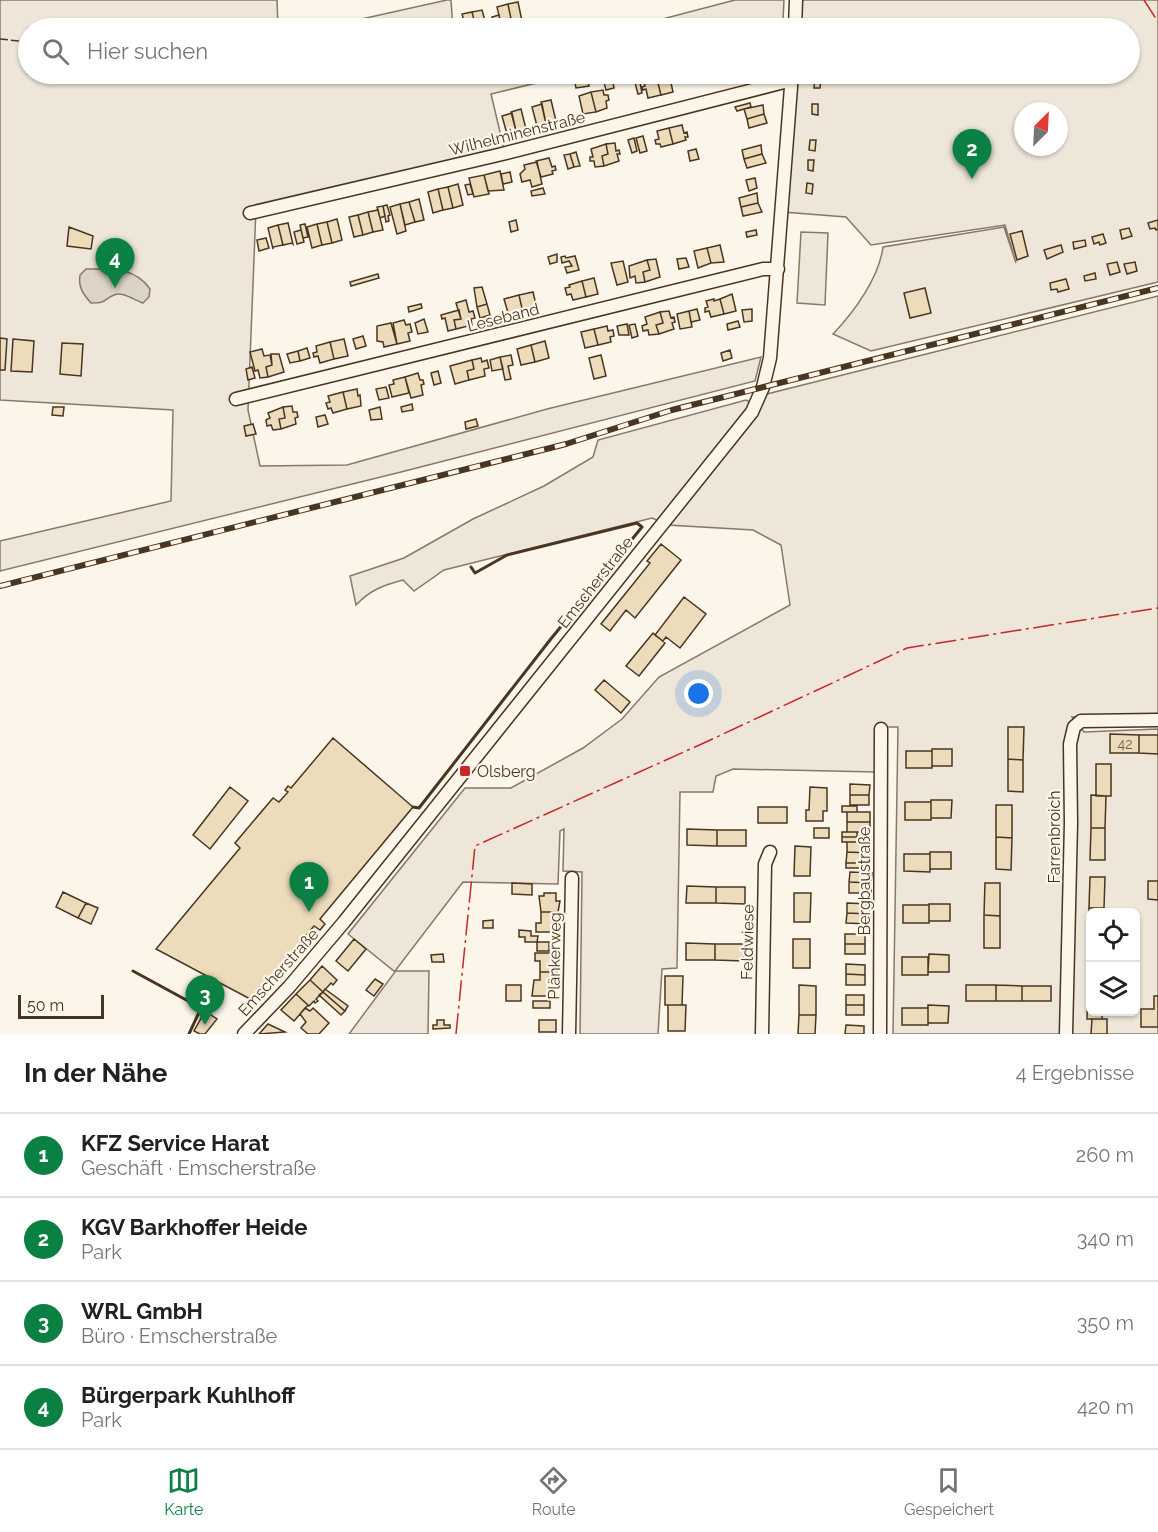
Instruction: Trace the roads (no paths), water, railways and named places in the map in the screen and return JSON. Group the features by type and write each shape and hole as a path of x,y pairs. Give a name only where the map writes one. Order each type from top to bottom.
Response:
{"street":[{"path":"795,18 796,0"},
{"name":"Wilhelminenstraße","path":"250,213 498,156 766,84"},
{"name":"Emscherstraße","path":"244,1034 289,987 344,922 747,420 760,395 767,372 778,269 791,84"},
{"name":"Leseband","path":"236,399 763,269 778,269"},
{"name":"Farrenbroich","path":"1066,1034 1071,824 1070,744 1074,727 1081,721 1158,720"},
{"name":"Bergbaustraße","path":"880,1034 881,729"},
{"name":"Feldwiese","path":"762,1034 765,864 770,852"},
{"name":"Plänkerweg","path":"569,1034 572,878"}],"railway":[{"path":"0,586 566,444 672,410 1158,288"}],"place":[{"name":"KGV Barkhoffer Heide","path":"972,179"},
{"name":"Bürgerpark Kuhlhoff","path":"115,288"},
{"name":"Olsberg","path":"465,771"},
{"name":"KFZ Service Harat","path":"309,912"},
{"name":"WRL GmbH","path":"205,1025"}]}
